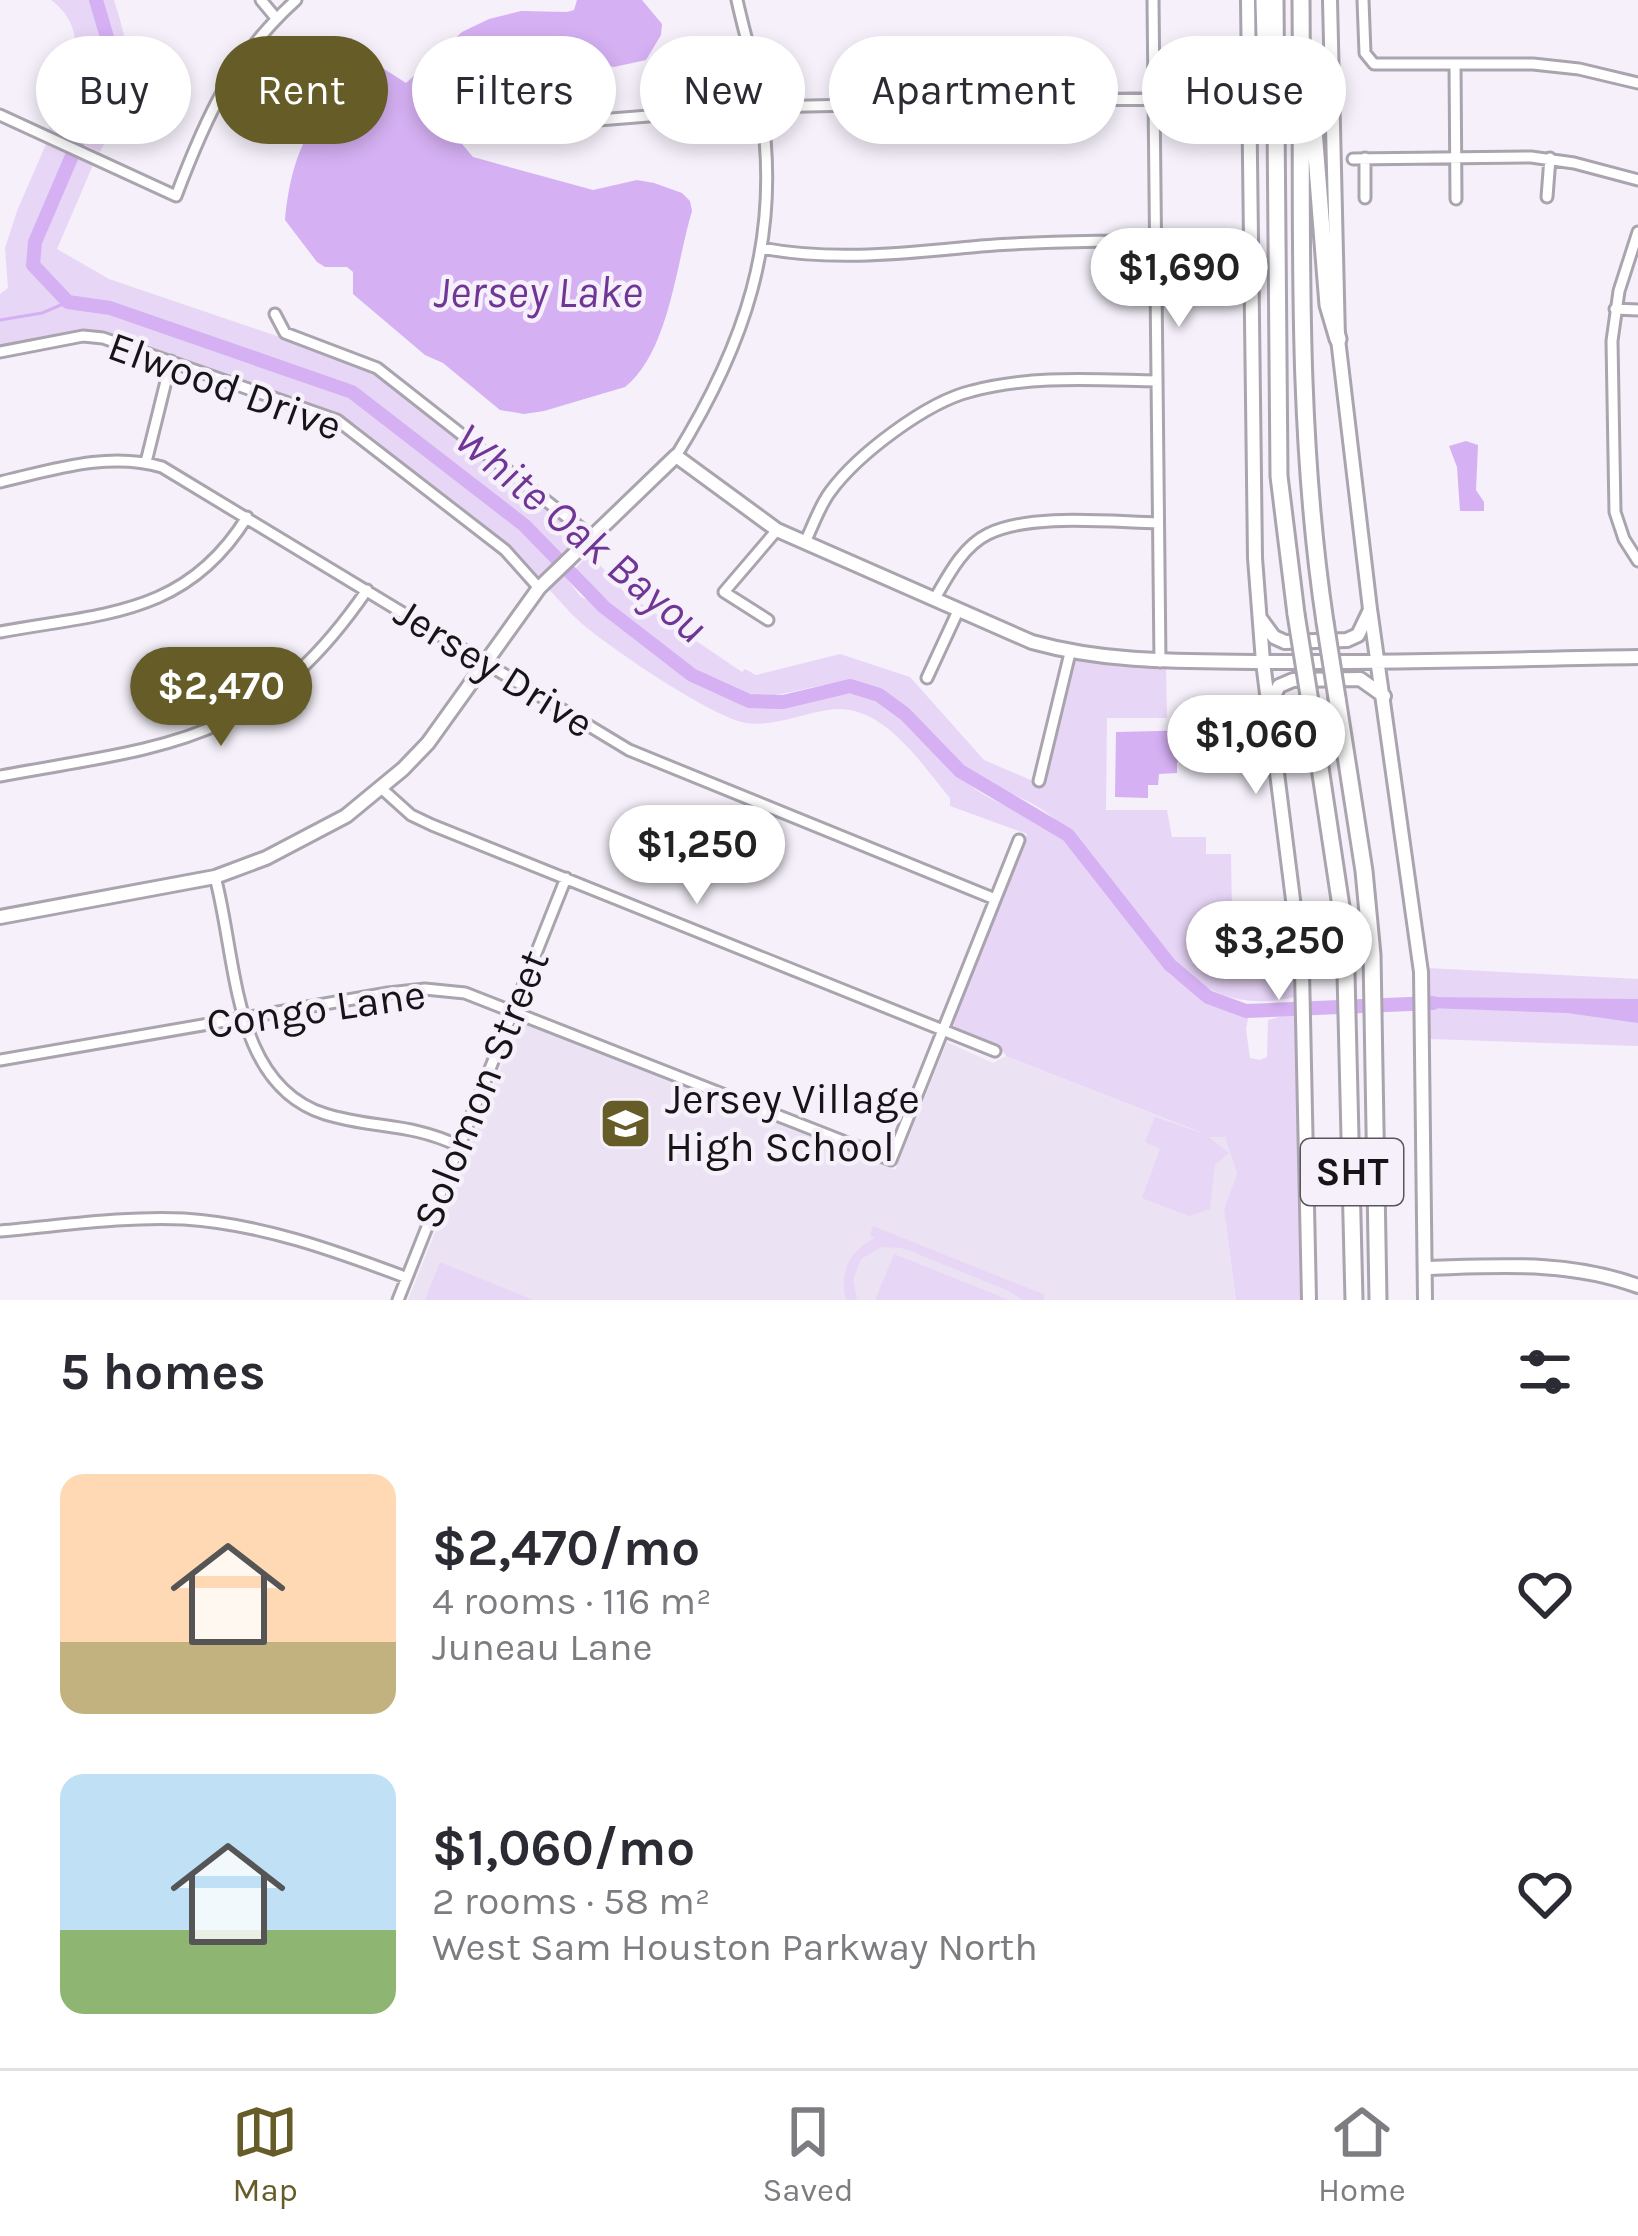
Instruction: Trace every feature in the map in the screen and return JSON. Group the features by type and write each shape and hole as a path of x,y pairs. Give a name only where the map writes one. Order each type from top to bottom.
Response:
{"highway":[{"path":"1264,0 1276,158"},
{"name":"SHT","path":"1275,0 1279,476 1347,963 1354,1300"},
{"name":"SHT","path":"1301,0 1301,36"},
{"name":"SHT","path":"1302,144 1306,456 1325,622 1362,857 1373,971 1378,1300"},
{"path":"1315,144 1328,305 1338,339"}],"main road":[{"path":"1248,0 1255,549 1263,662 1302,971 1310,1300"},
{"path":"1330,0 1338,339 1421,972 1425,1300"},
{"path":"0,917 215,877 314,835 381,788 428,743 539,588 676,456 777,530 958,611 1070,653 1127,662 1638,657"},
{"path":"1259,617 1274,637 1285,642 1347,640 1358,635 1370,609"},
{"path":"1269,705 1279,686 1292,680 1360,679 1385,697"},
{"path":"1425,1268 1552,1266 1599,1273 1638,1286"}],"street":[{"path":"261,0 277,17"},
{"path":"0,115 176,196 225,83 258,35 296,0"},
{"path":"737,0 745,36"},
{"path":"1153,0 1154,36"},
{"path":"1364,0 1364,46 1369,60 1382,65 1558,66 1638,83"},
{"path":"1455,64 1456,199"},
{"path":"805,106 1142,98"},
{"path":"676,456 729,364 750,304 761,248 764,144"},
{"path":"1155,144 1160,662"},
{"path":"1365,198 1359,158 1550,158 1638,180"},
{"path":"1546,197 1550,158"},
{"path":"1636,559 1621,532 1613,500 1612,341 1615,309 1638,232"},
{"path":"761,248 804,256 878,257 985,245 1156,240"},
{"path":"1615,309 1638,310"},
{"path":"275,314 285,333 377,368 591,536"},
{"name":"Elwood Drive","path":"0,352 83,337 104,338 337,420 505,550 539,588"},
{"path":"146,462 171,361"},
{"path":"805,542 829,494 868,454 908,423 968,391 1044,380 1157,381"},
{"name":"Jersey Drive","path":"0,482 96,462 146,462 177,475 642,757 995,899"},
{"path":"0,632 125,611 166,596 194,580 221,554 247,517"},
{"path":"934,600 951,570 986,535 1012,526 1074,521 1158,523"},
{"path":"768,620 724,592 777,530"},
{"path":"0,776 158,747 202,734 248,712 288,684 322,650 367,590"},
{"path":"927,678 958,611"},
{"path":"1039,781 1070,653"},
{"path":"381,788 411,815 995,1051"},
{"path":"943,1030 1019,840"},
{"path":"215,877 250,1039 266,1073 298,1102 331,1116 419,1129 459,1146"},
{"name":"Solomon Street","path":"398,1300 566,878"},
{"name":"Congo Lane","path":"0,1060 425,989 465,993 890,1160 943,1030"},
{"path":"0,1231 148,1220 219,1222 296,1238 405,1277"}],"shaded area":[{"path":"51,0 114,0 124,36 74,36 65,14"},
{"path":"46,144 93,165 57,249 109,279 368,367 578,531 578,539 541,576 536,575 507,544 355,424 328,410 94,330 0,346 0,294 8,288 5,248"},
{"path":"585,548 624,592 742,672 756,675 840,654 910,677 984,760 1042,785 1072,663 1166,666 1167,718 1107,718 1106,810 1167,810 1172,837 1206,837 1206,854 1231,854 1233,966 1293,966 1294,997 1247,1001 1208,988 1176,964 1147,932 1064,827 1031,803 974,776 907,712 879,694 838,683 762,696 741,692 690,665 636,625 575,569 585,558 581,552"},
{"path":"563,574 581,597 596,604 656,655 727,698 776,707 853,694 895,712 970,785 1065,839 1169,974 1209,1002 1249,1014 1250,1058 1267,1057 1268,1020 1295,1012 1300,1300 1236,1300 1224,1209 1237,1173 1225,1137 1209,1137 1229,1153 1215,1165 1210,1209 1189,1216 1142,1198 1160,1149 1145,1142 1155,1117 1205,1134 1006,1056 1000,1046 956,1030 952,1021 1027,834 950,806 950,798 912,752 866,715 828,710 777,722 746,723 686,695 575,617 547,587"},
{"path":"1428,968 1638,979 1638,1046 1430,1039"},
{"name":"Jersey Village High School","path":"519,1022 895,1170 947,1042 993,1063 1006,1056 1209,1136 1225,1136 1237,1173 1224,1209 1236,1300 408,1300"},
{"path":"873,1226 1045,1295 1043,1300 1022,1300 903,1248 881,1247 861,1259 853,1280 857,1300 846,1300 848,1263 875,1238 870,1235"},
{"path":"894,1254 1009,1300 875,1300"},
{"path":"440,1262 533,1300 425,1300"}],"water":[{"name":"Jersey Lake","path":"577,0 642,0 662,24 661,35 640,36 640,61 616,67 616,36 458,36 489,19 521,11 574,10"},
{"name":"Jersey Lake","path":"388,71 406,83 412,78 412,144 462,144 473,157 593,190 637,180 654,183 690,201 692,211 661,330 640,372 625,387 544,411 500,410 353,294 353,272 317,262 285,220 304,144 388,144"},
{"path":"1466,441 1478,445 1476,490 1484,511 1460,511 1457,467 1449,446"},
{"path":"1202,730 1200,762 1177,762 1177,773 1159,774 1158,785 1148,785 1148,798 1115,797 1116,732"},
{"path":"1429,997 1638,999 1638,1023 1567,1013 1429,1008"}],"waterway":[{"name":"White Oak Bayou","path":"96,0 109,44 102,86 35,242 33,265 68,302 110,308 352,392 524,525 604,607 692,675 749,701 783,702 850,686 879,695 905,714 960,771 1068,835 1170,965 1208,997 1246,1011 1433,1003"},
{"path":"0,320 42,313 68,302"}],"place":[{"name":"Jersey Village High School","path":"626,1123"}]}
